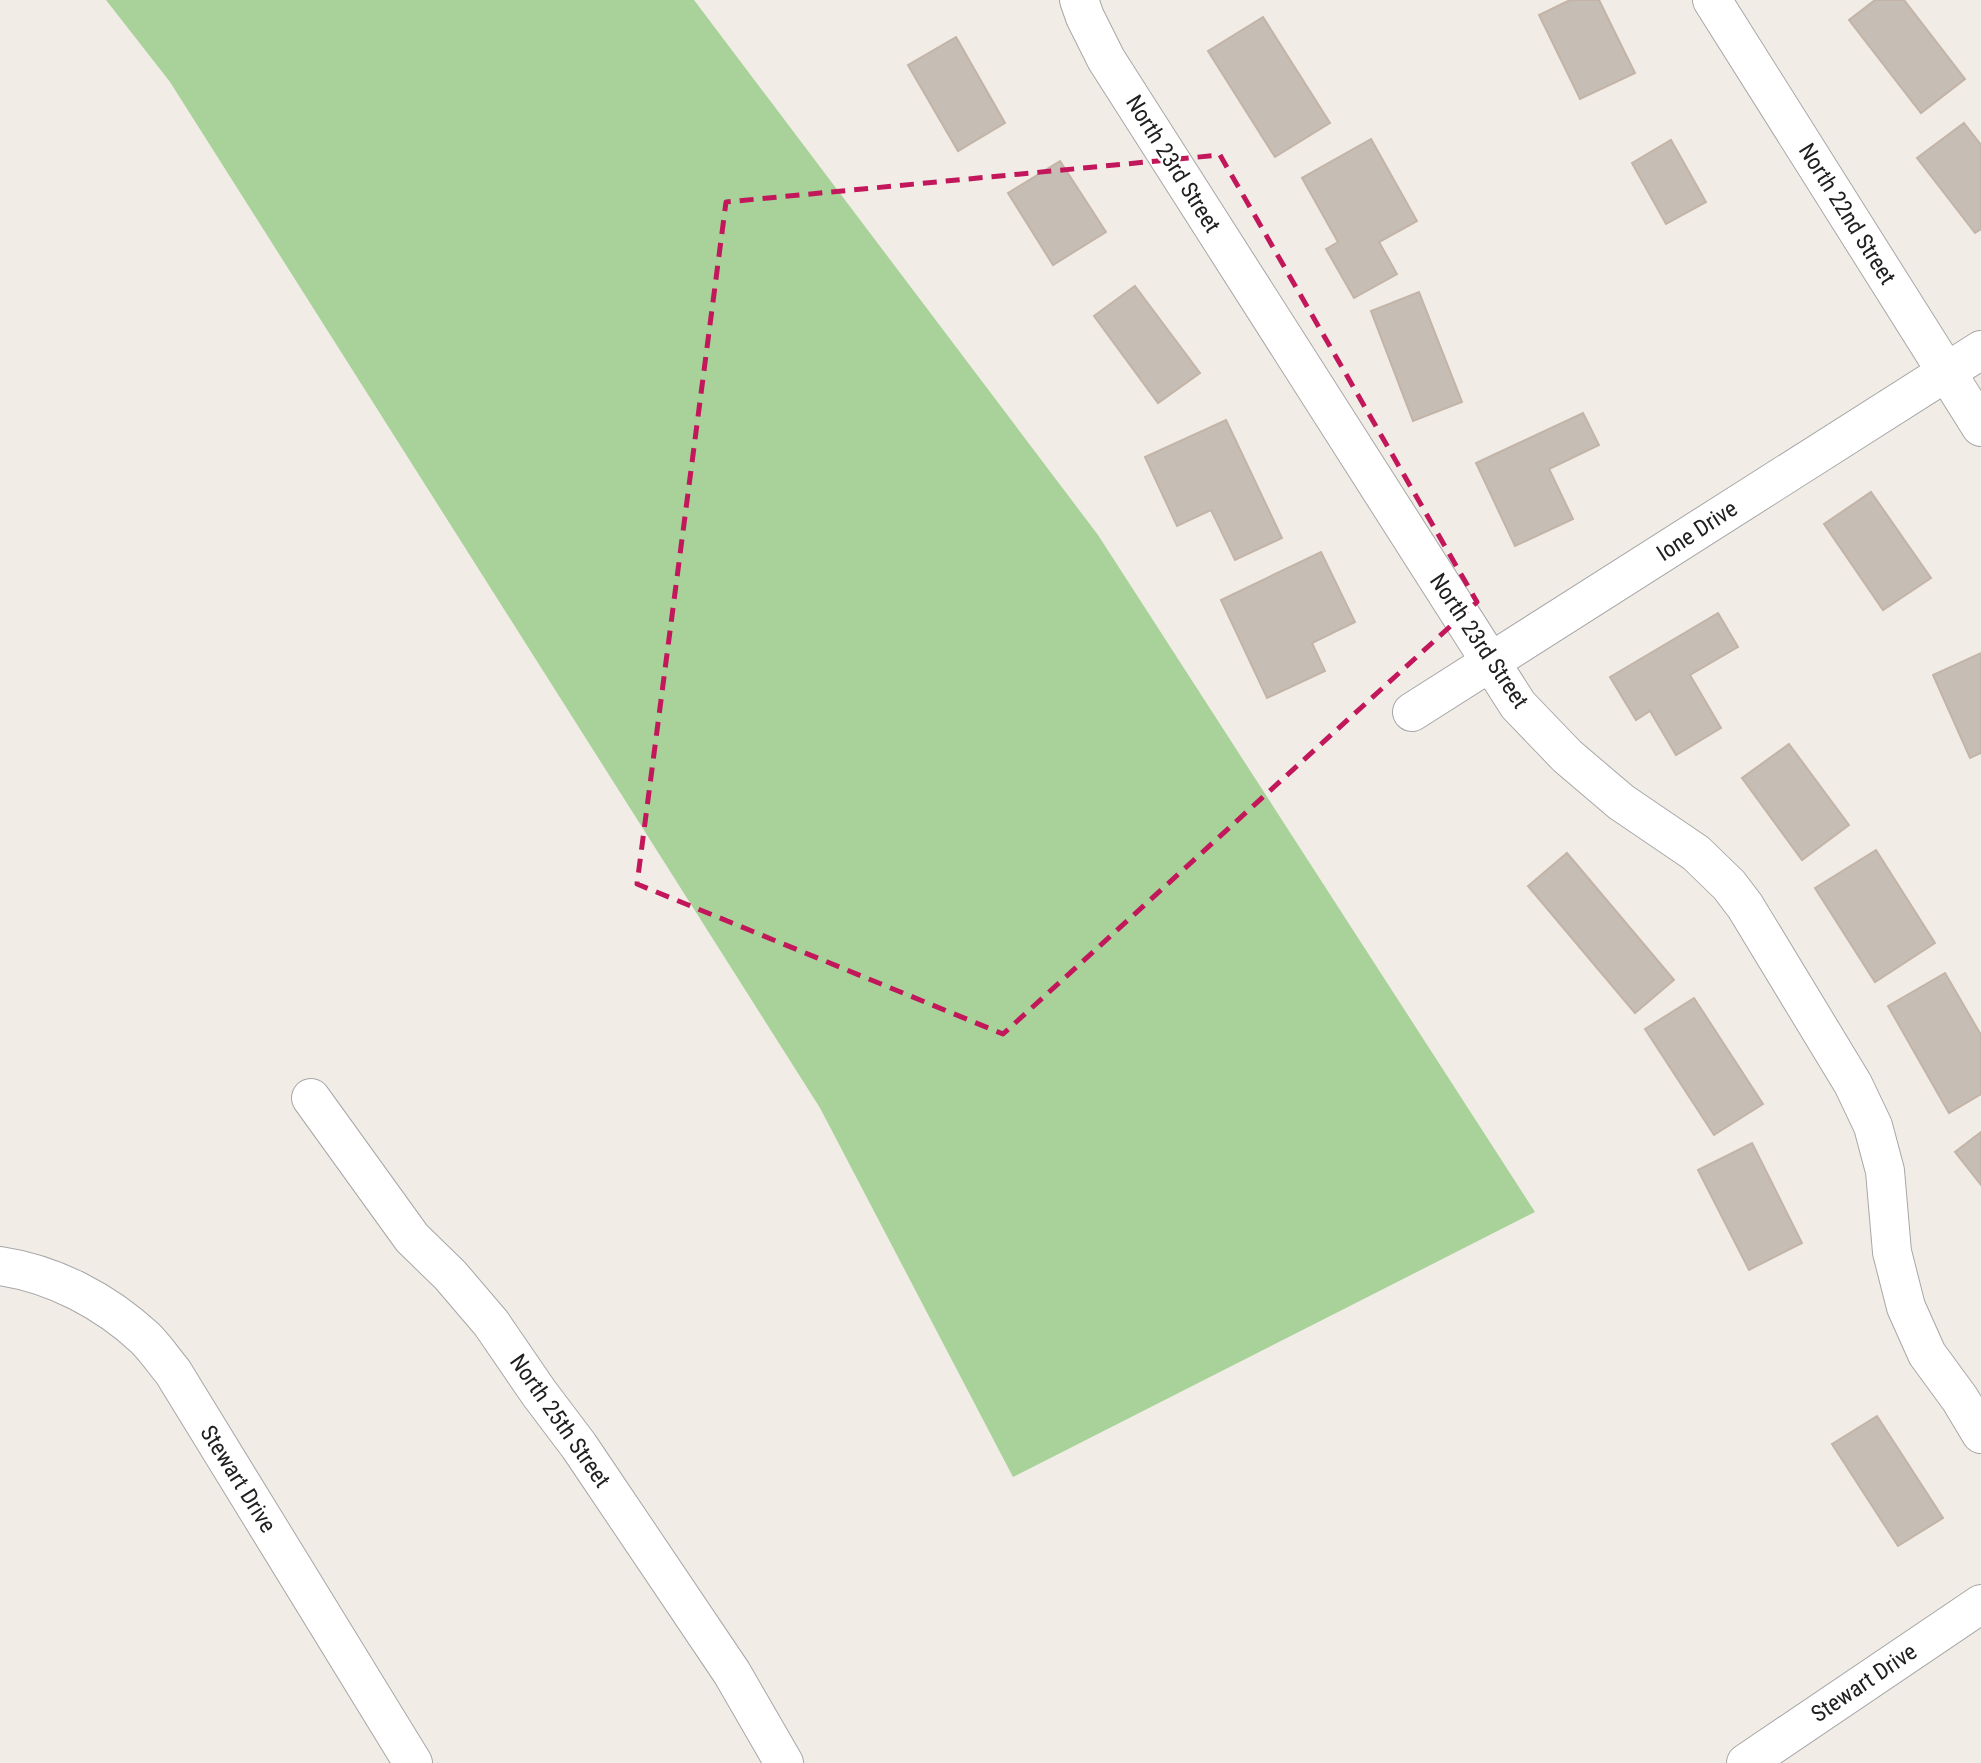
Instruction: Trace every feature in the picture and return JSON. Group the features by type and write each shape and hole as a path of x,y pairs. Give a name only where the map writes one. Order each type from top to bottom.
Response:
{"street":[{"name":"North 23rd Street","path":"1079,0 1084,18 1106,60 1518,705 1567,756 1621,802 1696,853 1729,885 1745,906 1853,1084 1873,1126 1885,1171 1892,1252 1906,1307 1927,1354 1960,1399 1981,1434"},
{"name":"North 22nd Street","path":"1712,0 1981,428"},
{"name":"Ione Drive","path":"1412,712 1981,350"},
{"name":"North 25th Street","path":"311,1098 412,1238 450,1275 491,1323 539,1394 579,1446 732,1673 784,1763"},
{"name":"Stewart Drive","path":"0,1266 42,1275 67,1286 111,1311 146,1339 173,1372 413,1763"},
{"name":"Stewart Drive","path":"1746,1763 1981,1604"}],"highlighted area":[{"path":"1220,155 1477,602 1003,1034 637,884 726,202"}],"green space":[{"path":"106,0 694,0 1098,535 1535,1212 1013,1477 820,1108 170,82"}],"building":[{"path":"1570,0 1599,0 1635,73 1580,99 1539,15"},
{"path":"1875,0 1904,0 1965,79 1921,113 1849,20"},
{"path":"1263,17 1330,123 1275,157 1208,51"},
{"path":"956,37 1005,123 958,151 908,65"},
{"path":"1964,123 1981,145 1981,229 1975,233 1917,158"},
{"path":"1371,139 1417,221 1379,242 1397,274 1354,298 1326,249 1338,242 1302,178"},
{"path":"1671,140 1706,202 1666,224 1632,163"},
{"path":"1060,161 1106,232 1053,265 1008,193"},
{"path":"1135,286 1200,373 1158,403 1094,316"},
{"path":"1419,292 1462,402 1413,421 1371,311"},
{"path":"1583,413 1599,445 1549,469 1573,519 1515,546 1476,463"},
{"path":"1226,420 1282,538 1235,560 1211,510 1177,526 1145,457"},
{"path":"1871,492 1931,578 1883,610 1824,524"},
{"path":"1321,552 1355,622 1312,643 1325,671 1267,698 1221,600"},
{"path":"1718,613 1738,647 1690,675 1721,728 1676,755 1650,711 1636,720 1610,677"},
{"path":"1981,653 1981,753 1970,758 1933,675"},
{"path":"1789,744 1849,825 1802,860 1742,778"},
{"path":"1876,850 1935,943 1875,982 1815,888"},
{"path":"1567,853 1674,980 1635,1013 1528,886"},
{"path":"1945,973 1981,1035 1981,1094 1949,1113 1888,1006"},
{"path":"1694,998 1763,1104 1714,1135 1645,1029"},
{"path":"1981,1132 1981,1185 1955,1152"},
{"path":"1752,1143 1802,1243 1749,1270 1698,1170"},
{"path":"1877,1416 1943,1518 1898,1546 1832,1444"}]}
